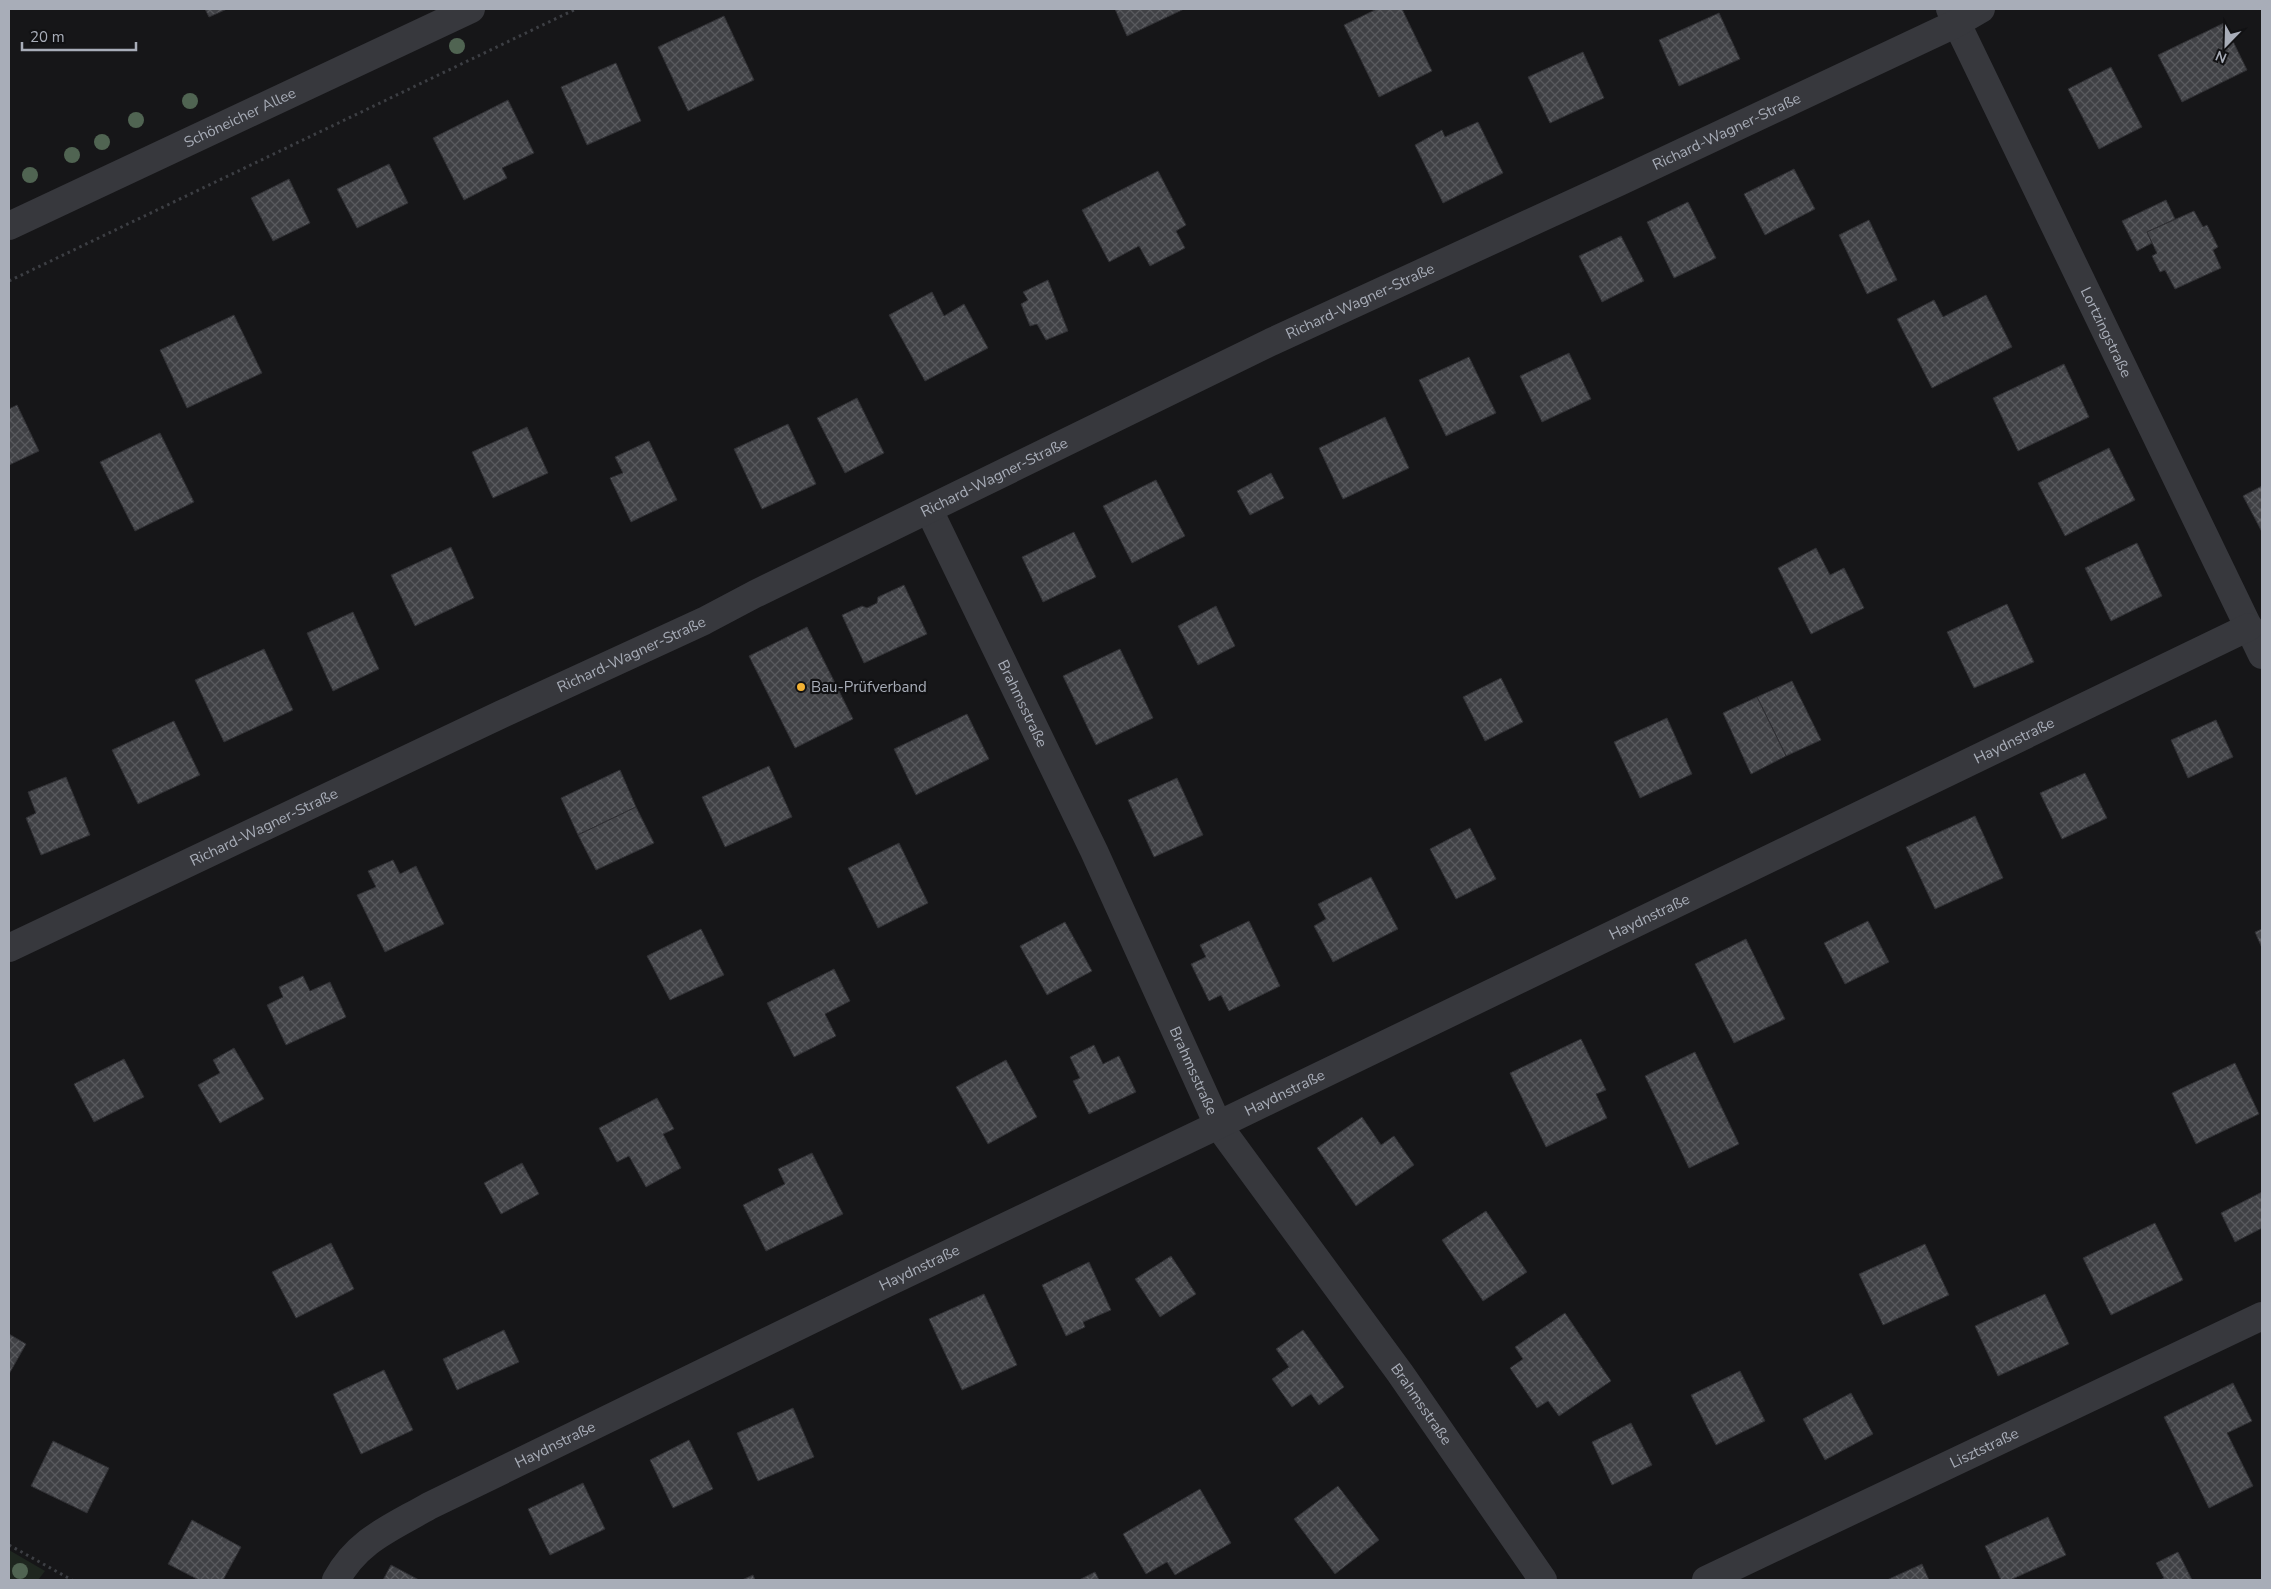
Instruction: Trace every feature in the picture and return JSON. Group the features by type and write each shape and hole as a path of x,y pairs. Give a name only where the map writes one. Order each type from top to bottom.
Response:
{"street":[{"name":"Schöneicher Allee","path":"9,226 471,9"},
{"name":"Richard-Wagner-Straße","path":"9,948 502,714 704,621 755,594 1271,342 1619,182 1954,16 1981,9"},
{"name":"Lortzingstraße","path":"1954,16 2262,655"},
{"name":"Brahmsstraße","path":"929,510 1094,851 1218,1126 1400,1373 1543,1580"},
{"name":"Haydnstraße","path":"336,1580 355,1552 371,1540 429,1506 2249,627"},
{"name":"Lisztstraße","path":"1706,1580 2262,1316"}],"path":[{"path":"9,281 576,9"},
{"path":"9,1544 72,1580"}],"shaded area":[{"path":"9,1550 45,1571 38,1580 9,1579"}],"building":[{"path":"205,9 227,9 209,17"},
{"path":"1115,9 1184,9 1127,36"},
{"path":"1377,9 1402,9 1432,71 1379,97 1344,25"},
{"path":"1719,13 1740,59 1679,86 1659,40"},
{"path":"724,16 754,80 688,111 658,47"},
{"path":"2224,23 2247,70 2182,102 2158,55"},
{"path":"1583,52 1604,98 1550,123 1528,77"},
{"path":"616,63 641,121 587,145 561,87"},
{"path":"2111,67 2142,127 2099,149 2068,89"},
{"path":"508,100 534,153 502,168 507,178 464,200 433,138"},
{"path":"1478,122 1503,173 1443,203 1415,145 1442,130 1445,137"},
{"path":"389,164 408,203 357,228 337,189"},
{"path":"1794,169 1815,209 1765,235 1744,194"},
{"path":"1158,171 1186,225 1176,231 1185,248 1150,266 1139,246 1109,262 1082,210"},
{"path":"289,179 310,223 273,241 251,198"},
{"path":"2166,200 2175,219 2147,232 2152,243 2137,251 2122,221"},
{"path":"1688,202 1716,258 1674,278 1647,222"},
{"path":"2194,211 2203,227 2207,225 2218,247 2213,250 2221,268 2175,289 2165,270 2160,272 2152,256 2157,253 2147,232"},
{"path":"1869,220 1897,280 1867,294 1839,235"},
{"path":"1621,236 1644,281 1602,302 1579,256"},
{"path":"1048,280 1068,331 1046,340 1037,324 1030,326 1021,304 1028,300 1023,292"},
{"path":"932,292 944,316 964,304 988,348 925,381 889,315"},
{"path":"1986,295 2012,347 1932,388 1897,319 1934,300 1943,317"},
{"path":"234,315 262,373 187,408 160,350"},
{"path":"1569,353 1591,399 1542,422 1520,376"},
{"path":"1469,357 1496,413 1446,436 1419,380"},
{"path":"2064,364 2089,417 2018,451 1993,398"},
{"path":"857,398 884,453 845,473 817,418"},
{"path":"17,405 39,451 9,465 9,409"},
{"path":"1385,417 1409,468 1343,499 1319,448"},
{"path":"788,424 816,484 762,509 734,449"},
{"path":"527,427 548,473 493,498 472,452"},
{"path":"160,433 194,502 135,531 100,462"},
{"path":"649,441 677,500 631,522 610,478 623,473 615,457"},
{"path":"2109,448 2135,500 2065,536 2038,483"},
{"path":"1271,473 1284,498 1250,515 1237,491"},
{"path":"1156,480 1185,536 1132,563 1103,506"},
{"path":"2262,486 2262,532 2243,496"},
{"path":"1074,532 1096,577 1043,602 1022,557"},
{"path":"2137,543 2162,596 2111,621 2085,568"},
{"path":"451,547 474,598 415,626 391,575"},
{"path":"1816,548 1830,575 1844,568 1864,608 1811,634 1778,568"},
{"path":"904,585 927,634 864,663 842,615 862,606 867,608 877,603 878,597"},
{"path":"2007,604 2034,662 1974,688 1947,632"},
{"path":"1216,606 1235,646 1198,665 1178,626"},
{"path":"353,612 379,669 333,691 307,633"},
{"name":"Bau-Prüfverband","path":"807,627 853,719 795,748 749,656"},
{"path":"264,649 293,710 224,742 195,680"},
{"path":"1120,649 1153,718 1096,745 1063,676"},
{"path":"1501,678 1523,722 1485,741 1463,697"},
{"path":"1792,681 1821,740 1786,756 1757,697"},
{"path":"1757,697 1786,756 1751,774 1723,713"},
{"path":"967,714 989,759 916,795 894,749"},
{"path":"1667,718 1692,774 1640,798 1614,742"},
{"path":"2216,720 2233,757 2188,778 2171,740"},
{"path":"174,721 200,775 138,804 112,750"},
{"path":"769,766 792,817 725,847 702,797"},
{"path":"620,770 636,807 578,835 561,798"},
{"path":"2085,773 2107,818 2062,839 2040,793"},
{"path":"66,777 90,835 41,855 26,818 36,813 28,792"},
{"path":"1177,778 1203,835 1154,857 1128,800"},
{"path":"636,807 654,843 596,870 578,835"},
{"path":"1975,816 2003,878 1935,909 1906,847"},
{"path":"1470,828 1496,879 1456,899 1430,849"},
{"path":"899,843 928,903 878,928 848,868"},
{"path":"393,860 400,874 416,866 444,924 385,952 357,895 376,887 368,871"},
{"path":"1371,877 1398,929 1333,962 1314,926 1326,919 1318,904"},
{"path":"1249,921 1280,986 1229,1011 1221,995 1209,1001 1191,964 1206,957 1200,945"},
{"path":"1868,921 1889,962 1845,984 1824,943"},
{"path":"1065,922 1092,971 1047,995 1020,946"},
{"path":"701,929 724,975 670,1000 647,956"},
{"path":"2262,929 2262,948 2255,932"},
{"path":"1746,939 1785,1019 1734,1043 1695,964"},
{"path":"834,969 850,1001 825,1014 836,1036 794,1057 767,1003"},
{"path":"303,976 310,991 330,982 346,1017 286,1045 267,1005 283,997 279,987"},
{"path":"1581,1039 1606,1090 1596,1094 1607,1118 1546,1147 1510,1073"},
{"path":"1094,1045 1103,1064 1119,1056 1136,1092 1089,1114 1073,1081 1080,1078 1070,1057"},
{"path":"234,1048 264,1099 220,1123 198,1085 220,1073 213,1060"},
{"path":"1695,1052 1739,1144 1689,1168 1645,1076"},
{"path":"124,1059 144,1097 94,1122 74,1084"},
{"path":"1006,1060 1037,1117 988,1144 956,1087"},
{"path":"2235,1063 2259,1114 2196,1144 2172,1093"},
{"path":"657,1098 674,1129 663,1134 681,1168 646,1187 629,1156 617,1162 599,1128"},
{"path":"1362,1117 1381,1145 1394,1136 1414,1165 1356,1206 1317,1148"},
{"path":"812,1153 843,1214 766,1251 743,1205 785,1184 778,1169"},
{"path":"522,1163 539,1194 501,1214 484,1183"},
{"path":"2262,1192 2262,1228 2235,1242 2221,1213"},
{"path":"1486,1211 1527,1272 1483,1301 1442,1240"},
{"path":"2155,1223 2183,1280 2111,1315 2083,1258"},
{"path":"331,1243 354,1289 296,1318 272,1272"},
{"path":"1925,1244 1949,1295 1883,1325 1859,1274"},
{"path":"1171,1256 1196,1294 1160,1317 1135,1279"},
{"path":"1089,1262 1111,1310 1083,1322 1085,1327 1066,1336 1042,1285"},
{"path":"984,1294 1017,1365 962,1390 929,1319"},
{"path":"2045,1294 2069,1344 1998,1376 1975,1326"},
{"path":"1565,1313 1611,1381 1559,1416 1548,1401 1537,1408 1510,1368 1523,1359 1515,1347"},
{"path":"504,1330 519,1362 457,1390 443,1359"},
{"path":"1303,1330 1344,1387 1319,1405 1311,1394 1292,1407 1272,1379 1289,1367 1276,1349"},
{"path":"9,1334 26,1344 9,1374"},
{"path":"384,1370 413,1430 361,1454 333,1394"},
{"path":"1740,1371 1765,1421 1716,1445 1691,1395"},
{"path":"2233,1383 2252,1421 2227,1433 2253,1486 2209,1508 2164,1417"},
{"path":"1851,1393 1873,1434 1825,1460 1803,1419"},
{"path":"793,1408 814,1457 758,1481 737,1433"},
{"path":"1631,1423 1652,1465 1612,1485 1592,1442"},
{"path":"689,1440 713,1489 673,1508 650,1460"},
{"path":"53,1441 109,1468 87,1513 31,1486"},
{"path":"583,1483 605,1529 550,1555 528,1509"},
{"path":"1338,1486 1379,1540 1335,1574 1294,1519"},
{"path":"1200,1489 1231,1543 1175,1575 1167,1562 1146,1574 1123,1534"},
{"path":"2048,1517 2066,1555 2010,1580 2001,1580 1985,1546"},
{"path":"192,1520 241,1547 223,1580 199,1580 168,1564"},
{"path":"2178,1552 2192,1580 2160,1580 2164,1578 2156,1563"},
{"path":"1922,1564 1929,1580 1887,1580"},
{"path":"391,1565 419,1580 383,1580"},
{"path":"1095,1572 1099,1580 1079,1580"},
{"path":"753,1575 755,1580 742,1580"}],"place":[{"name":"Bau-Prüfverband","path":"801,687"}]}
